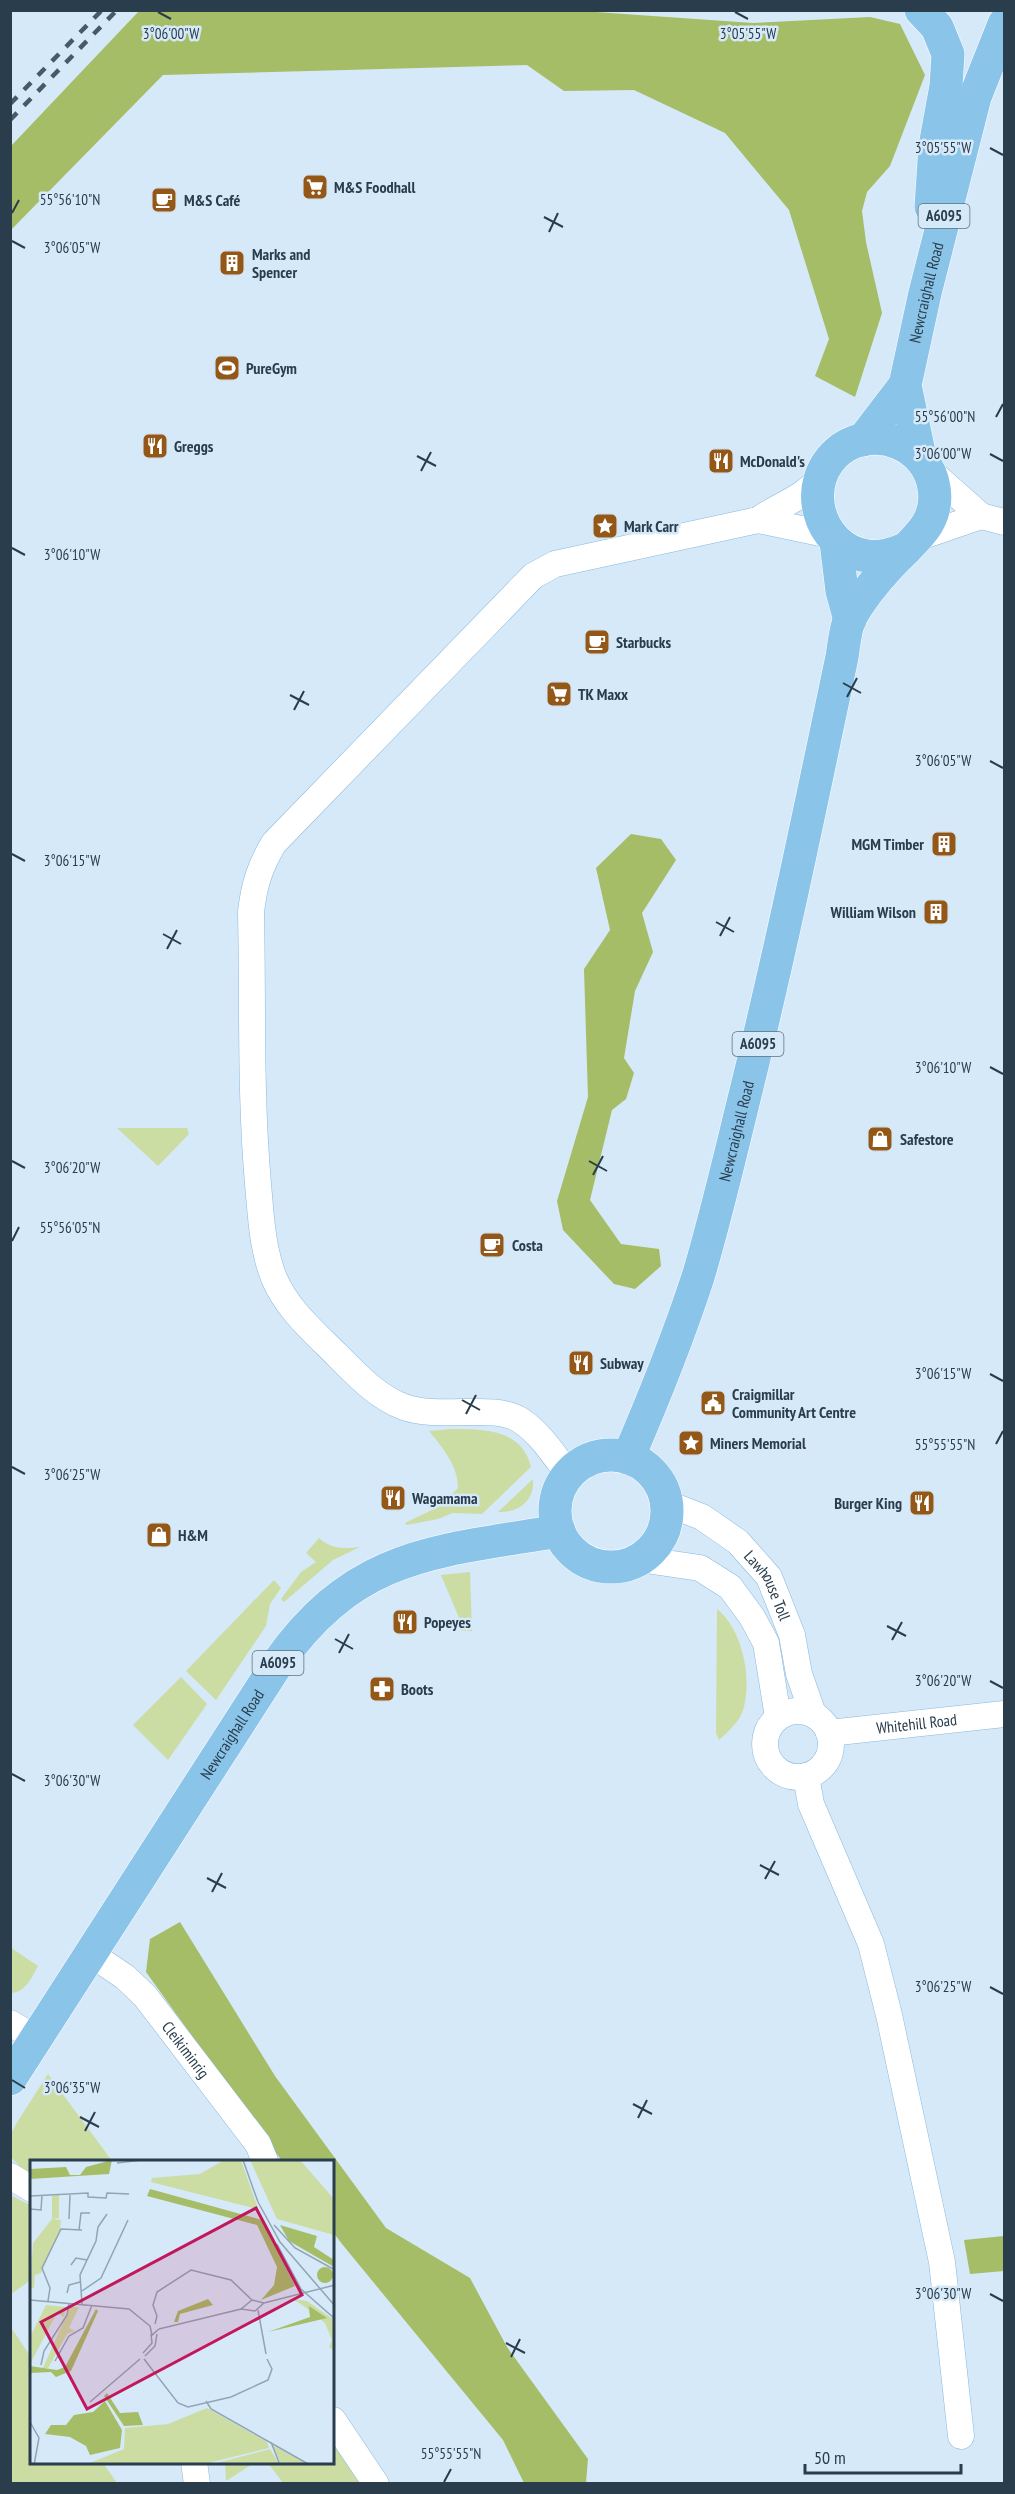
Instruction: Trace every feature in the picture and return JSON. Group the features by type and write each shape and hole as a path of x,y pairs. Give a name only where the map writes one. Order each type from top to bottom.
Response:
{"main road":[{"path":"921,10 937,27 948,54 934,155 925,292"},
{"name":"Newcraighall Road","path":"975,97 986,10"},
{"name":"Newcraighall Road","path":"863,440 905,386 925,292 963,140 975,97 1005,24"},
{"path":"963,140 992,77 1005,57"},
{"name":"Newcraighall Road","path":"628,1458 663,1375 712,1230 772,984 850,620 888,567 913,543 930,522 935,504 934,486 924,463 905,386"},
{"name":"Newcraighall Road","path":"850,620 842,591 833,539 820,518 816,499 819,479 830,460 840,450 863,440 878,438 894,441 908,447 924,463"},
{"path":"833,539 852,552 870,557 889,556 913,543"},
{"path":"605,1455 638,1461 653,1474 664,1493 666,1519 660,1538 646,1554 627,1564 598,1565 579,1557 559,1531 555,1513 557,1494 568,1474 591,1458 605,1455"},
{"name":"Newcraighall Road","path":"10,2079 24,2031 92,1954 278,1664 305,1628 329,1604 368,1577 416,1557 559,1531"}],"street":[{"path":"924,463 993,519"},
{"path":"568,1474 536,1433 519,1420 506,1414 493,1412 433,1414 417,1411 388,1400 361,1379 285,1301 274,1280 263,1242 255,1152 251,912 254,884 262,862 274,843 533,576 555,564 566,561 758,520 774,509 803,495 819,479"},
{"path":"913,543 993,519"},
{"path":"758,520 833,539"},
{"name":"Lawhouse Toll","path":"666,1503 702,1517 738,1542 769,1577 792,1635 799,1674 813,1714 820,1719 829,1733"},
{"name":"Lawhouse Toll","path":"639,1559 700,1568 730,1587 752,1617 766,1643 777,1717"},
{"path":"813,1714 795,1711 777,1717 766,1732 765,1750 768,1759 780,1772 797,1777 806,1776 824,1764 829,1755 829,1733"},
{"name":"Whitehill Road","path":"829,1733 1005,1714"},
{"path":"806,1776 811,1804 871,1944 889,2015 942,2262 962,2436"},
{"name":"Cleikiminrig","path":"92,1954 125,1977 145,1996 258,2144 265,2160"},
{"path":"10,2176 30,2188"},
{"path":"334,2421 376,2484"},
{"path":"194,2464 197,2484"}],"green space":[{"path":"567,10 753,23 870,17 900,24 925,75 890,166 867,192 862,211 866,242 882,313 855,397 815,376 829,339 789,210 725,133 634,90 564,91 527,65 163,75 11,230 11,146 139,11"},
{"path":"631,834 661,839 676,860 642,913 653,952 635,991 624,1058 634,1073 626,1099 612,1110 590,1200 621,1244 659,1249 661,1266 635,1289 614,1284 563,1230 557,1201 588,1097 584,969 610,930 596,868"},
{"path":"117,1128 187,1128 189,1134 158,1166"},
{"path":"452,1429 489,1431 510,1438 526,1454 531,1467 482,1514 453,1513 438,1519 407,1525 405,1523 442,1505 458,1488 453,1465 429,1431"},
{"path":"533,1479 531,1493 524,1504 513,1510 498,1512"},
{"path":"319,1538 338,1547 360,1547 333,1560 284,1602 281,1599 301,1572 316,1562 306,1553"},
{"path":"470,1572 472,1631 461,1631 460,1620 441,1575"},
{"path":"274,1580 281,1588 270,1604 266,1626 216,1700 186,1671"},
{"path":"717,1609 733,1628 739,1641 747,1681 742,1712 734,1725 719,1740 716,1733"},
{"path":"181,1677 207,1704 168,1760 133,1725"},
{"path":"180,1922 275,2076 386,2228 470,2278 507,2347 588,2459 586,2483 524,2483 503,2440 334,2233 334,2160 281,2160 146,1972 150,1939"},
{"path":"10,1947 38,1966 24,1987 11,1993"},
{"path":"48,2074 111,2160 30,2160 30,2177 11,2157 10,2136"},
{"path":"10,2195 30,2205 30,2281 11,2294"},
{"path":"1004,2236 1004,2271 970,2274 964,2240"},
{"path":"10,2326 30,2356 30,2464 104,2464 117,2483 11,2483"},
{"path":"334,2429 366,2476 357,2483 283,2483 269,2464 334,2464"},
{"path":"225,2464 252,2464 226,2481"}],"railway":[{"path":"10,104 102,10"},
{"path":"10,120 117,10"}],"place":[{"name":"M&S Foodhall","path":"315,187"},
{"name":"M&S Café","path":"164,200"},
{"name":"Marks and Spencer","path":"232,263"},
{"name":"PureGym","path":"227,368"},
{"name":"Greggs","path":"155,446"},
{"name":"McDonald's","path":"721,461"},
{"name":"Mark Carr","path":"605,526"},
{"name":"Starbucks","path":"597,642"},
{"name":"TK Maxx","path":"559,694"},
{"name":"MGM Timber","path":"944,844"},
{"name":"William Wilson","path":"936,912"},
{"name":"Safestore","path":"880,1139"},
{"name":"Costa","path":"492,1245"},
{"name":"Subway","path":"581,1363"},
{"name":"Craigmillar Community Art Centre","path":"713,1403"},
{"name":"Miners Memorial","path":"691,1443"},
{"name":"Wagamama","path":"393,1498"},
{"name":"Burger King","path":"922,1503"},
{"name":"H&M","path":"159,1535"},
{"name":"Popeyes","path":"405,1622"},
{"name":"Boots","path":"382,1689"}]}
